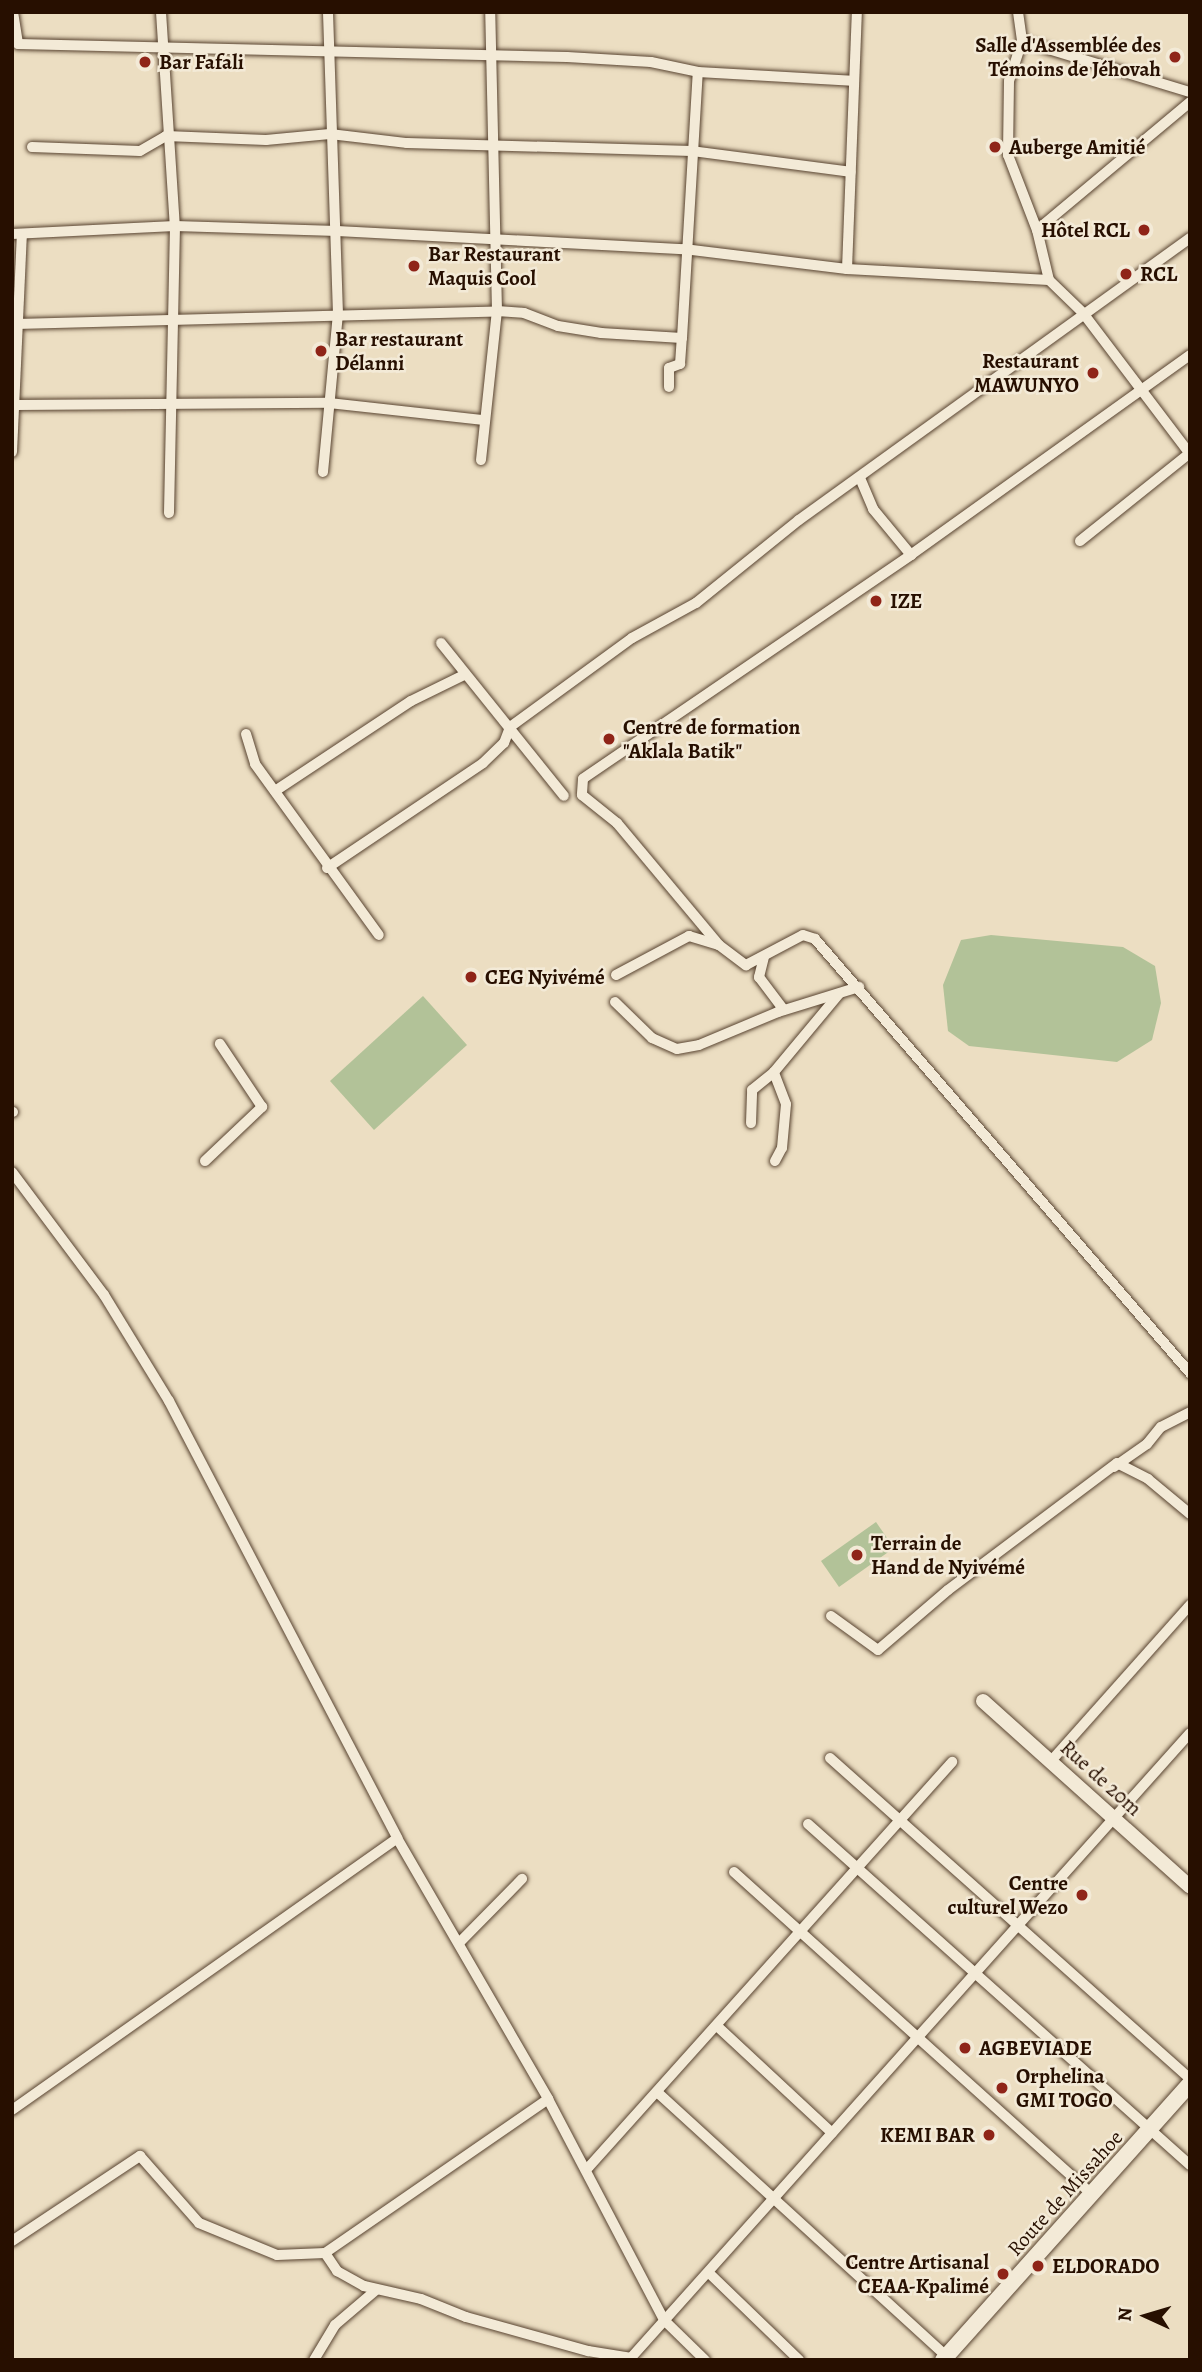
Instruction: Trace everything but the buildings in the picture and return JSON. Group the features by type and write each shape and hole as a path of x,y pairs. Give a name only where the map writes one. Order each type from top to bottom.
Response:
{"main road":[{"name":"Route de Missahoe","path":"945,2358 1150,2130 1190,2081"}],"street":[{"path":"13,12 18,44 631,61 698,72 852,81"},
{"path":"161,12 166,136 175,226 169,513"},
{"path":"323,472 338,314 337,231 327,52 328,12"},
{"path":"481,460 497,311 493,240 491,12"},
{"path":"847,269 852,81 857,12"},
{"path":"1018,12 1022,41 1009,81 1009,155 1037,230 1049,280 1083,313 1143,388 1189,453 1080,541"},
{"path":"1022,41 1190,92"},
{"path":"669,387 669,369 680,364 684,250 698,72"},
{"path":"1037,230 1190,102"},
{"path":"32,147 141,151 166,136 266,140 330,134 408,143 494,143 692,151 851,172"},
{"path":"12,452 17,234 175,226 337,231 684,250 847,269 1049,280"},
{"path":"327,868 483,763 504,743 510,727 632,638 696,603 1083,313 1190,238"},
{"path":"16,324 497,311 524,313 558,326 601,333 682,338"},
{"path":"1190,355 911,555 583,779 582,795 617,823 719,946 746,965 810,935 859,987 1190,1373"},
{"path":"15,405 330,403 484,420"},
{"path":"860,478 873,509 911,555"},
{"path":"441,643 464,675 510,727 564,796"},
{"path":"275,791 411,701 464,675"},
{"path":"246,733 255,764 327,868 379,935"},
{"path":"616,975 689,936 719,946"},
{"path":"764,957 759,977 785,1010"},
{"path":"615,1002 652,1038 677,1049 699,1045 785,1010 859,987"},
{"path":"751,1123 752,1090 774,1072 839,994"},
{"path":"205,1161 262,1107 220,1044"},
{"path":"774,1072 786,1104 782,1148 775,1161"},
{"path":"14,1179 104,1295 169,1401 397,1838 587,2169 664,2320 705,2360"},
{"path":"967,1572 1147,1444 1161,1427 1190,1412"},
{"path":"831,1616 878,1650 948,1590 1116,1463 1148,1479 1190,1514"},
{"path":"1051,1761 1190,1605"},
{"name":"Rue de 20m","path":"984,1701 1190,1887"},
{"path":"325,2253 337,2271 376,2290 421,2299 466,2317 588,2351 630,2359 710,2274 832,2133 1190,1733"},
{"path":"830,1758 1190,2081"},
{"path":"587,2169 952,1762"},
{"path":"808,1824 1190,2165"},
{"path":"12,2110 397,1838"},
{"path":"734,1872 1092,2194"},
{"path":"459,1943 522,1879"},
{"path":"717,2026 832,2133"},
{"path":"657,2092 945,2358"},
{"path":"12,2241 140,2156 199,2224 277,2255 325,2253 548,2099"},
{"path":"710,2274 799,2360"},
{"path":"314,2360 335,2325 376,2290"}],"green space":[{"path":"991,935 1123,947 1155,966 1161,1003 1152,1040 1117,1062 969,1046 948,1031 943,985 961,940"},
{"path":"423,996 467,1045 374,1130 330,1081"},
{"name":"Terrain de Hand de Nyivémé","path":"876,1522 894,1548 839,1587 821,1561"}],"place":[{"name":"Salle d'Assemblée des Témoins de Jéhovah","path":"1175,57"},
{"name":"Bar Fafali","path":"145,62"},
{"name":"Auberge Amitié","path":"995,147"},
{"name":"Hôtel RCL","path":"1144,230"},
{"name":"Bar Restaurant Maquis Cool","path":"414,266"},
{"name":"RCL","path":"1126,274"},
{"name":"Bar restaurant Délanni","path":"321,351"},
{"name":"Restaurant MAWUNYO","path":"1093,373"},
{"name":"IZE","path":"876,601"},
{"name":"Centre de formation \"Aklala Batik\"","path":"609,739"},
{"name":"CEG Nyivémé","path":"471,977"},
{"name":"Terrain de Hand de Nyivémé","path":"857,1555"},
{"name":"Centre culturel Wezo","path":"1082,1895"},
{"name":"AGBEVIADE","path":"965,2048"},
{"name":"Orphelina GMI TOGO","path":"1002,2088"},
{"name":"KEMI BAR","path":"989,2135"},
{"name":"ELDORADO","path":"1038,2266"},
{"name":"Centre Artisanal CEAA-Kpalimé","path":"1003,2274"}]}
